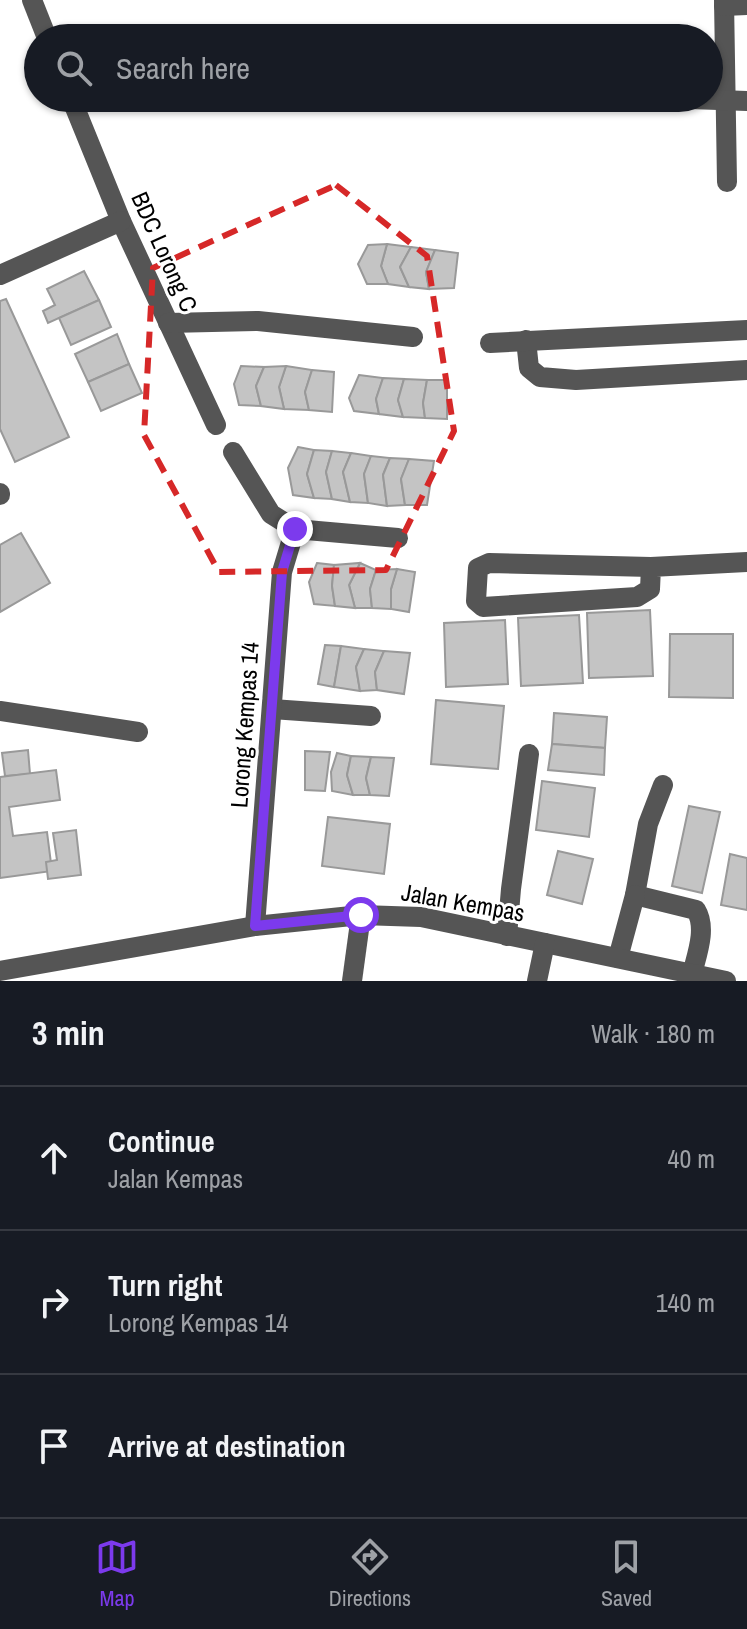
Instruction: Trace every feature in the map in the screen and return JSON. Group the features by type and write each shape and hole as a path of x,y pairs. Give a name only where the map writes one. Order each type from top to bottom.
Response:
{"street":[{"path":"32,0 41,24"},
{"path":"727,182 737,101 724,3 747,5"},
{"name":"BDC Lorong C","path":"77,112 121,221 216,425"},
{"path":"0,275 121,221"},
{"path":"168,323 258,321 413,337"},
{"path":"490,343 747,330"},
{"path":"526,340 529,368 540,377 576,380 747,370"},
{"path":"233,452 271,514 295,529 398,538"},
{"name":"Lorong Kempas 14","path":"255,926 282,572 295,529"},
{"path":"651,567 650,589 637,597 483,607 476,601 478,568 489,563 651,567 747,562"},
{"path":"272,709 371,716"},
{"path":"0,711 138,732"},
{"path":"507,936 529,754"},
{"path":"618,958 635,895 648,824 663,785"},
{"path":"635,895 696,910 702,919 692,974"},
{"path":"352,981 361,915"},
{"name":"Jalan Kempas","path":"0,971 24,974 255,926 361,915 421,917 726,981"},
{"path":"537,981 545,943"}],"highlighted area":[{"path":"336,185 427,256 454,431 386,570 219,572 144,435 153,268"}],"building":[{"path":"387,244 411,247 400,267 409,287 388,284 381,266"},
{"path":"387,244 381,266 388,284 367,284 358,264 368,245"},
{"path":"411,247 435,250 426,272 429,289 409,287 400,267"},
{"path":"435,250 458,253 454,288 429,289 426,272"},
{"path":"84,271 99,300 48,323 43,311 55,305 47,289"},
{"path":"6,299 69,437 15,462 0,429 0,301"},
{"path":"99,300 111,327 71,345 59,318"},
{"path":"117,334 129,364 88,382 75,354"},
{"path":"129,364 142,393 101,411 88,382"},
{"path":"241,366 264,367 256,386 261,406 239,405 234,384"},
{"path":"286,366 312,370 305,392 309,410 284,409 279,387"},
{"path":"286,366 279,387 284,409 261,406 256,386 264,367"},
{"path":"312,370 334,372 332,412 309,410 305,392"},
{"path":"359,375 383,378 376,399 379,414 354,411 349,398"},
{"path":"383,378 404,379 398,400 403,417 379,414 376,399"},
{"path":"404,379 427,380 423,403 425,418 403,417 398,400"},
{"path":"427,380 447,380 447,419 425,418 423,403"},
{"path":"298,447 314,450 307,474 314,498 293,495 288,468"},
{"path":"314,450 332,451 326,472 332,499 314,498 307,474"},
{"path":"332,451 351,453 343,472 350,502 332,499 326,472"},
{"path":"351,453 371,456 364,474 368,503 350,502 343,472"},
{"path":"371,456 390,458 383,475 387,506 368,503 364,474"},
{"path":"390,458 409,459 401,479 405,505 387,506 383,475"},
{"path":"409,459 434,461 427,505 405,505 401,479"},
{"path":"21,533 50,583 0,612 0,545"},
{"path":"317,563 334,565 332,586 335,606 314,604 309,582"},
{"path":"360,563 376,570 370,589 372,608 355,608 349,585"},
{"path":"360,563 349,585 355,608 335,606 332,586 334,565"},
{"path":"397,569 415,572 409,612 391,609 391,589"},
{"path":"397,569 391,589 391,609 372,608 370,589 376,570"},
{"path":"650,610 653,676 589,678 587,613"},
{"path":"579,615 583,683 521,686 518,618"},
{"path":"505,620 508,684 446,687 444,623"},
{"path":"670,634 733,634 733,698 669,697"},
{"path":"325,645 341,646 334,687 318,684"},
{"path":"341,646 364,649 356,667 360,691 334,687"},
{"path":"364,649 384,651 375,672 377,690 360,691 356,667"},
{"path":"384,651 410,653 404,694 377,690 375,672"},
{"path":"436,700 504,706 498,769 431,764"},
{"path":"554,713 607,717 605,748 552,744"},
{"path":"552,744 605,748 604,775 548,770"},
{"path":"28,750 30,774 5,776 2,753"},
{"path":"305,751 330,752 325,791 305,790"},
{"path":"337,753 351,756 347,775 353,795 332,791 331,772"},
{"path":"351,756 371,757 366,778 370,795 353,795 347,775"},
{"path":"371,757 394,758 389,796 370,795 366,778"},
{"path":"56,770 60,800 9,807 13,836 47,832 52,871 0,878 0,777"},
{"path":"542,781 595,788 589,837 536,830"},
{"path":"689,806 720,812 702,893 672,886"},
{"path":"328,817 390,824 384,874 322,866"},
{"path":"76,830 81,875 48,879 46,862 57,860 53,833"},
{"path":"558,851 593,859 582,904 547,895"},
{"path":"730,854 747,858 747,910 721,905"}],"route":[{"path":"295,529 282,572 255,926 361,915"}]}
